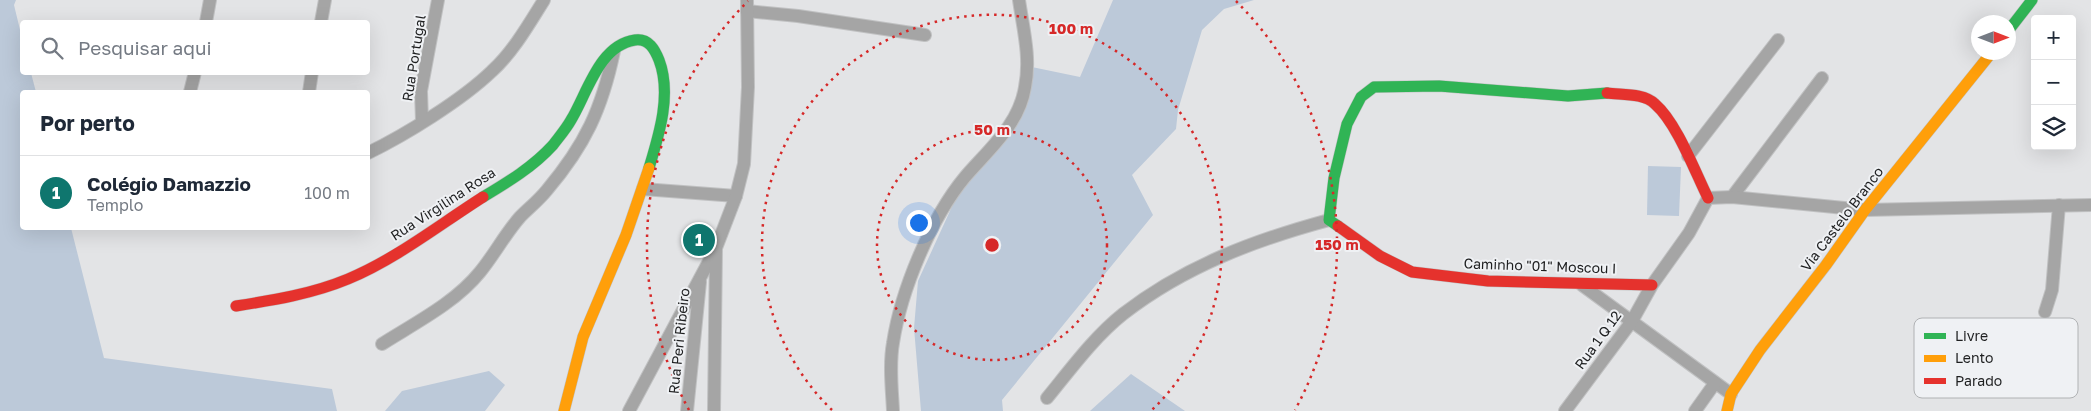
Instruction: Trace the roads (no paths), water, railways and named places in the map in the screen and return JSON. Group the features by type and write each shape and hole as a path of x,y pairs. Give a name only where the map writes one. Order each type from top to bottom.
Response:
{"street":[{"path":"206,20 210,0"},
{"path":"321,20 325,0"},
{"name":"Rua Portugal","path":"422,121 421,91 438,0"},
{"path":"370,152 422,121 475,86 494,70 509,52 544,0"},
{"path":"893,411 893,344 897,321 918,264 948,202 965,178 1006,132 1021,102 1027,66 1019,0"},
{"path":"2016,21 2032,0"},
{"path":"629,411 716,248 736,196 744,164 747,130 747,5 925,35"},
{"name":"Rua Virgilina Rosa","path":"236,306 309,293 336,284 406,247 506,183 541,157 558,137 570,122 590,84 614,51 625,43 640,40 652,46 665,66 662,114 644,189 583,338 572,390 564,411"},
{"path":"1688,156 1778,40"},
{"path":"382,344 464,288 480,273 521,216 551,185 580,147 593,122 602,102 614,51"},
{"name":"Via Castelo Branco","path":"1727,411 1731,394 1760,350 1865,210 1986,60"},
{"path":"190,90 194,75"},
{"path":"309,90 312,75"},
{"path":"1732,197 1822,78"},
{"path":"1047,398 1084,354 1122,315 1175,279 1232,250 1278,234 1329,220 1342,139 1361,97 1374,88 1439,86 1568,96 1604,93 1638,96 1655,103 1676,132 1708,198"},
{"path":"644,189 736,196"},
{"path":"1708,198 1732,197 1865,210 2091,205"},
{"path":"1652,285 1689,233 1708,198"},
{"path":"2045,312 2052,290 2058,205"},
{"name":"Caminho \"01\" Moscou I","path":"1329,220 1380,256 1412,272 1488,281 1652,285"},
{"path":"714,411 716,248"},
{"name":"Rua Peri Ribeiro","path":"687,411 701,274"},
{"path":"1582,284 1731,394"},
{"name":"Rua 1 Q 12","path":"1565,411 1632,320 1652,285"},
{"path":"1695,411 1715,384"}],"place":[{"name":"Colégio Damazzio","path":"699,240"}]}
